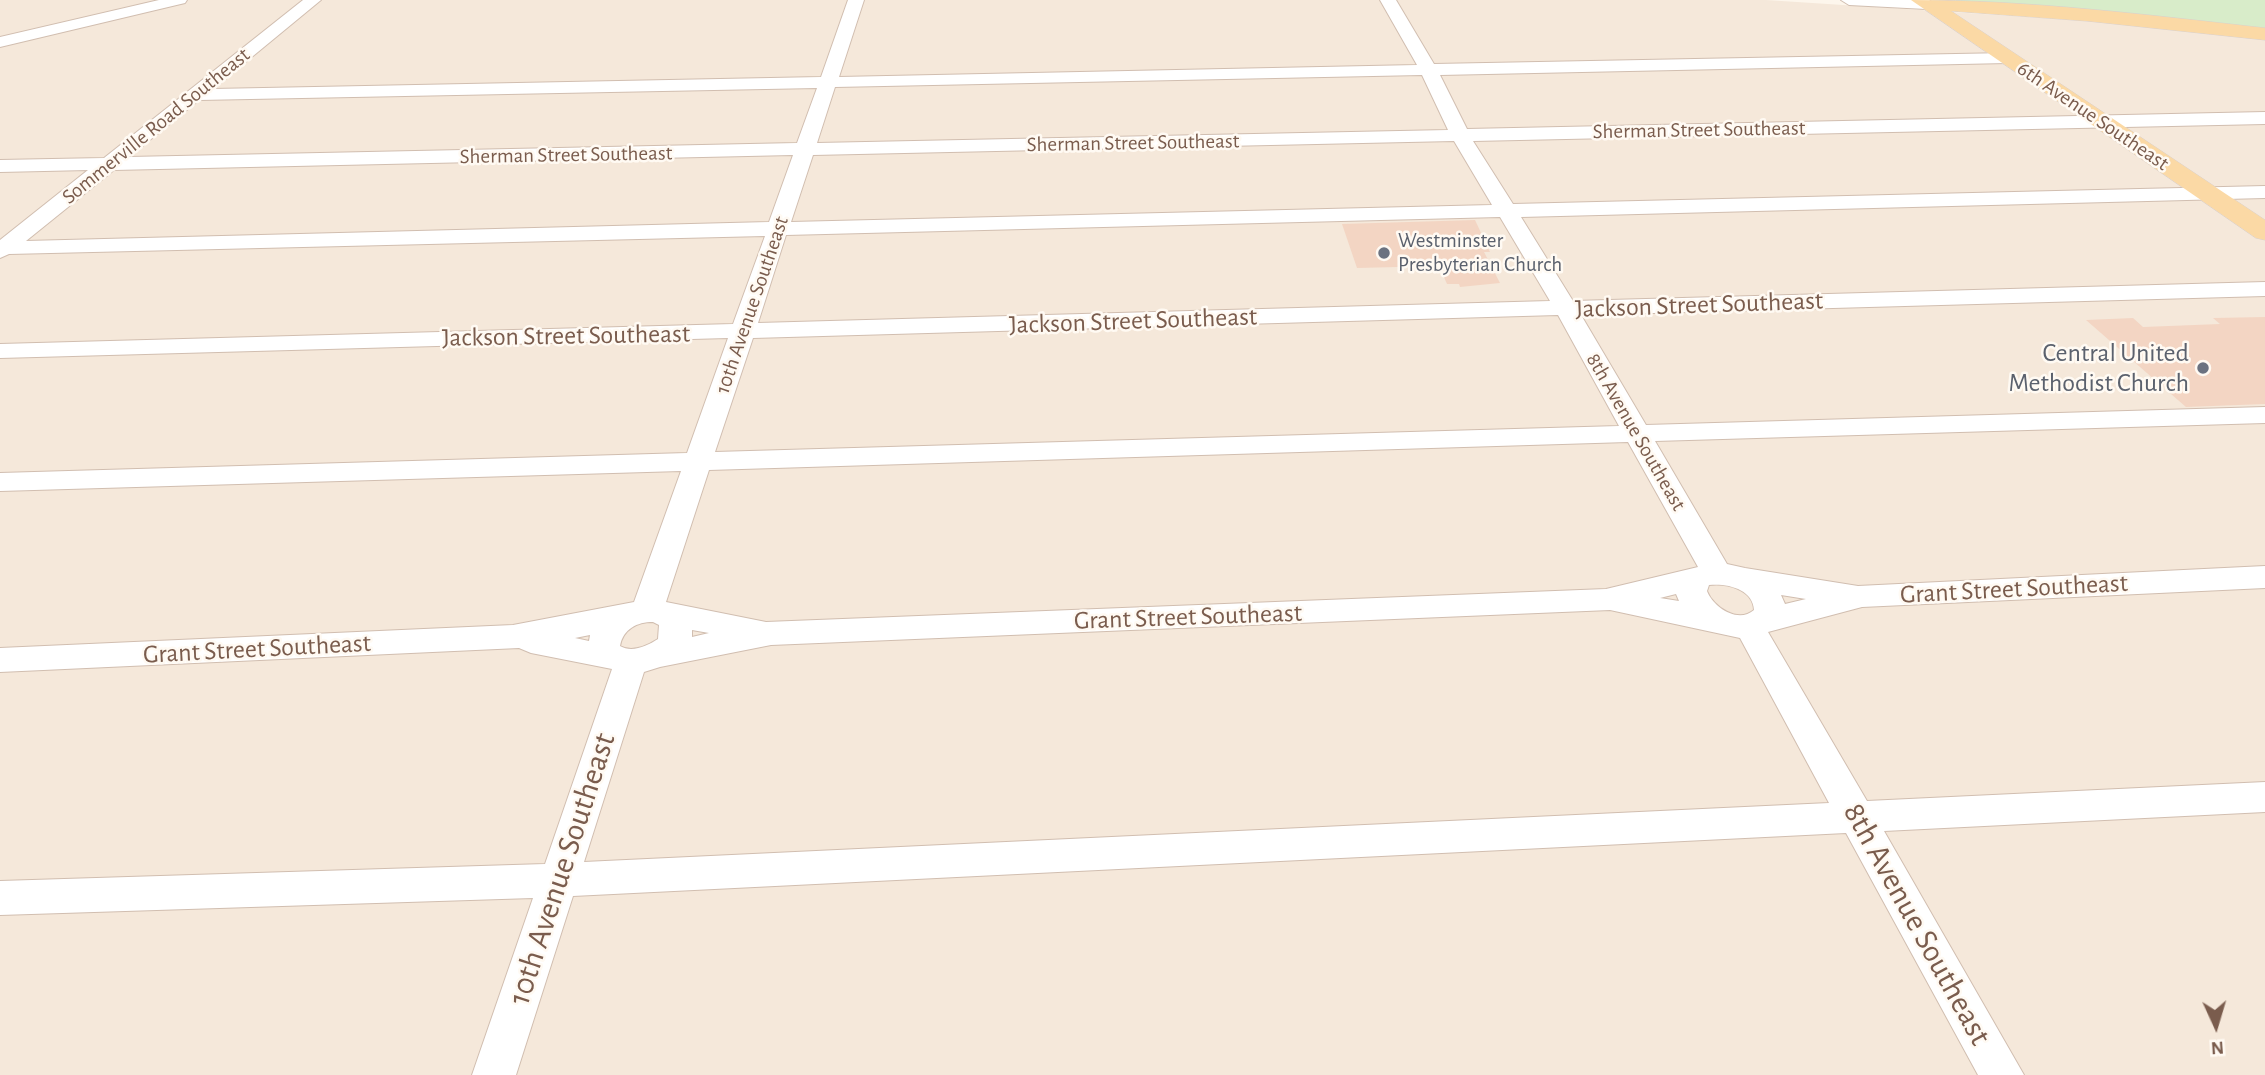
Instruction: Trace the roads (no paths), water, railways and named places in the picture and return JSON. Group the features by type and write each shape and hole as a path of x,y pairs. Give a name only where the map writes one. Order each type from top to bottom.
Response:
{"main road":[{"path":"1924,2 2087,15 2265,34"},
{"name":"6th Avenue Southeast","path":"1924,2 2265,232"}],"street":[{"path":"0,42 178,0"},
{"name":"Sommerville Road Southeast","path":"1,249 313,0"},
{"name":"10th Avenue Southeast","path":"646,614 856,0"},
{"name":"8th Avenue Southeast","path":"1388,0 1428,69 1461,136 1566,309 1719,577"},
{"path":"1849,0 1924,2"},
{"path":"297,13 331,2"},
{"path":"195,95 2008,58"},
{"name":"Sherman Street Southeast","path":"0,166 2265,118"},
{"path":"1,249 2265,192"},
{"name":"Jackson Street Southeast","path":"0,351 2265,289"},
{"path":"0,482 2265,415"},
{"path":"1719,577 1762,591 1768,598 1770,614 1743,622 1705,613 1692,598 1691,591 1719,577 1862,596"},
{"name":"Grant Street Southeast","path":"513,637 632,659 771,634 1606,600 1719,577"},
{"name":"Grant Street Southeast","path":"1606,600 1743,622 1862,596 2265,578"},
{"path":"646,614 674,619 678,634 673,642 632,659 604,650 603,642 613,624 646,614"},
{"name":"Grant Street Southeast","path":"0,660 513,637 646,614 771,634"},
{"name":"8th Avenue Southeast","path":"1743,622 2002,1075"},
{"name":"10th Avenue Southeast","path":"494,1075 632,659"},
{"path":"0,898 559,880 2265,797"}],"place":[{"name":"Westminster Presbyterian Church","path":"1384,253"},
{"name":"Central United Methodist Church","path":"2203,368"}]}
